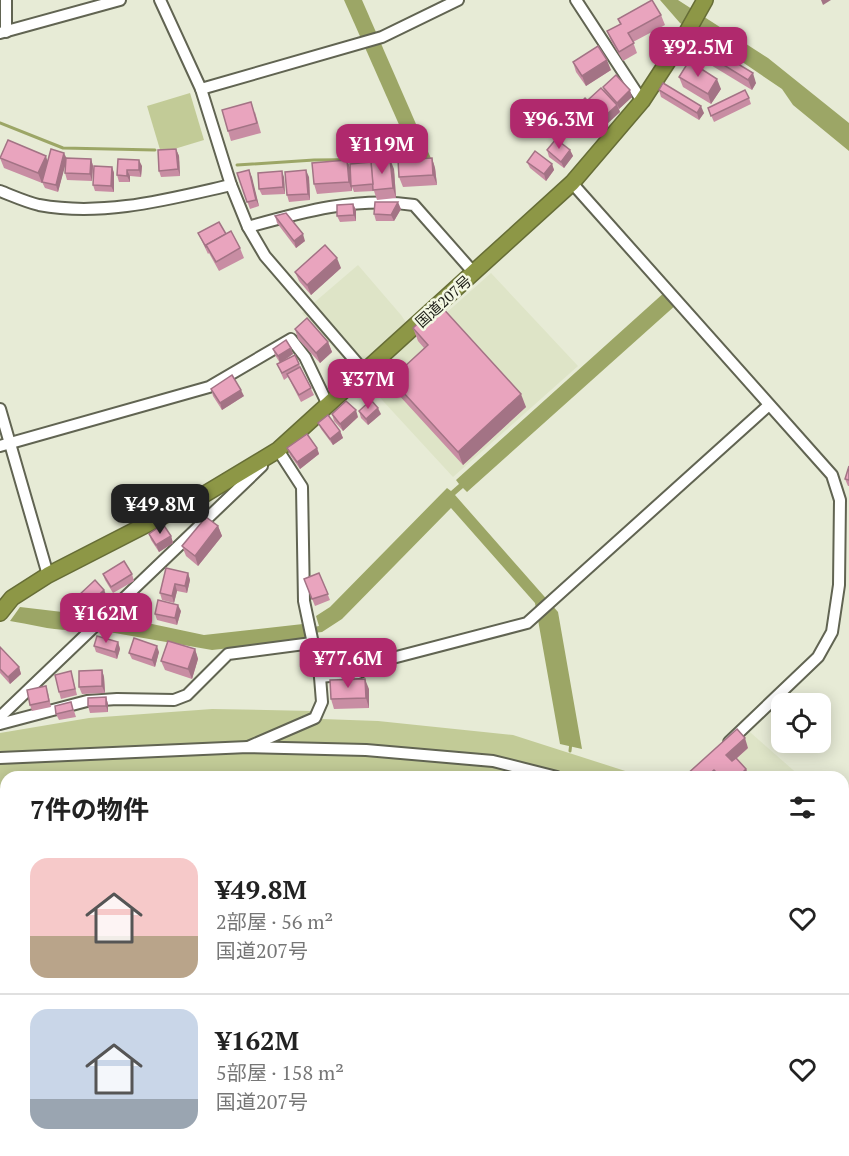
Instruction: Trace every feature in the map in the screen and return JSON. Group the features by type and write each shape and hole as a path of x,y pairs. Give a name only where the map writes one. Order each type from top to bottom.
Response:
{"highway":[{"name":"国道207号","path":"0,613 12,598 48,575 200,497 278,450 572,183 642,101 702,5"}],"street":[{"path":"6,0 3,33 120,0"},
{"path":"160,0 201,89 231,185 248,227 265,256 364,371"},
{"path":"201,89 370,40 458,0"},
{"path":"576,0 642,101"},
{"path":"572,183 832,475 844,502 840,585 832,632 819,657 717,753"},
{"path":"0,191 38,205 85,210 148,204 231,185"},
{"path":"248,227 315,208 402,203 414,205 474,273"},
{"path":"5,444 209,387 291,339 305,357 328,405"},
{"path":"320,677 358,673 381,661 527,623 769,405"},
{"path":"0,409 5,444 48,575"},
{"path":"0,717 278,450 302,487 304,601 320,677 322,702 315,718 248,747"},
{"path":"0,724 87,701 174,700 187,695 228,654 311,635"},
{"path":"0,758 248,747 366,750 493,761 533,771"}],"shaded area":[{"path":"344,0 362,0 433,163 416,163"},
{"path":"660,0 678,0 768,58 849,123 849,151 793,105 782,89 704,36 680,23"},
{"path":"190,93 204,140 161,153 147,106"},
{"path":"358,265 401,315 417,339 491,273 578,366 453,477 302,313"},
{"path":"666,291 677,304 467,492 463,488 455,495 558,612 582,749 560,744 535,603 451,508 342,619 322,632 305,634 306,640 212,650 109,632 110,624 119,617 204,635 303,624 304,629 319,626 316,616 330,607 447,488 451,491 459,484 456,480"},
{"path":"20,607 88,615 88,618 84,626 73,630 10,621"},
{"path":"212,709 313,711 322,719 378,721 513,735 625,771 0,771 0,733 89,718"},
{"path":"742,725 771,753 794,771 690,771"}],"building":[{"path":"652,0 661,15 628,33 634,43 619,52 607,31 621,24 618,19"},
{"path":"692,36 753,73 748,80 688,43"},
{"path":"598,46 607,60 582,76 573,62"},
{"path":"689,61 717,79 708,94 679,77"},
{"path":"616,75 630,90 617,103 603,87"},
{"path":"663,83 701,106 697,113 659,90"},
{"path":"601,88 617,105 605,116 589,99"},
{"path":"745,90 749,98 711,116 708,108"},
{"path":"585,98 604,119 596,127 577,106"},
{"path":"251,102 257,123 228,131 222,110"},
{"path":"556,139 570,150 561,162 547,150"},
{"path":"8,140 46,156 38,173 0,158"},
{"path":"51,149 64,153 56,185 42,182"},
{"path":"176,149 178,169 159,171 158,150"},
{"path":"535,151 552,164 544,174 527,162"},
{"path":"66,158 91,159 90,174 65,173"},
{"path":"432,158 433,175 399,177 398,160"},
{"path":"118,159 139,160 139,170 127,170 127,176 117,175"},
{"path":"390,159 393,188 373,190 371,161"},
{"path":"347,160 349,182 314,184 312,163"},
{"path":"371,162 373,184 351,186 350,164"},
{"path":"94,166 112,167 111,186 93,185"},
{"path":"249,170 256,200 247,202 237,173"},
{"path":"306,170 308,194 287,195 285,172"},
{"path":"282,171 283,187 259,189 258,173"},
{"path":"375,202 398,202 391,215 374,214"},
{"path":"353,204 354,215 337,216 337,205"},
{"path":"286,213 303,234 294,241 275,216"},
{"path":"219,222 226,234 206,247 198,233"},
{"path":"231,231 240,248 216,262 206,245"},
{"path":"325,245 337,258 307,285 295,272"},
{"path":"439,304 521,394 458,452 391,379 428,345 413,328"},
{"path":"307,318 328,342 316,353 295,329"},
{"path":"286,340 291,348 278,356 273,349"},
{"path":"295,355 299,364 282,373 277,364"},
{"path":"300,367 311,388 299,395 287,374"},
{"path":"232,375 241,390 220,403 211,389"},
{"path":"371,400 378,408 366,419 359,411"},
{"path":"346,401 356,410 340,424 332,414"},
{"path":"328,415 340,431 330,439 318,423"},
{"path":"307,434 317,448 297,462 287,448"},
{"path":"849,466 849,480 845,479"},
{"path":"206,517 218,526 195,556 182,546"},
{"path":"163,524 171,536 156,545 149,534"},
{"path":"124,561 132,574 111,587 103,574"},
{"path":"166,568 188,573 185,586 175,584 172,596 160,593"},
{"path":"319,573 328,594 312,599 304,579"},
{"path":"95,580 104,590 87,606 78,596"},
{"path":"158,600 178,605 175,618 155,614"},
{"path":"128,604 139,606 137,613 127,611"},
{"path":"97,636 118,642 115,652 94,646"},
{"path":"134,638 157,646 152,660 129,653"},
{"path":"168,641 195,649 188,669 161,661"},
{"path":"0,647 19,667 8,677 0,669"},
{"path":"102,670 102,686 79,687 79,671"},
{"path":"71,671 75,689 59,692 55,675"},
{"path":"365,679 366,698 331,699 330,680"},
{"path":"46,686 49,701 30,705 27,690"},
{"path":"106,697 106,706 88,706 88,698"},
{"path":"71,702 73,710 56,714 55,706"},
{"path":"737,729 745,738 726,755 732,761 736,758 746,769 744,771 691,771"}],"waterway":[{"path":"0,123 63,148 155,150"},
{"path":"237,165 314,160 412,159"},
{"path":"570,751 571,742"}]}
